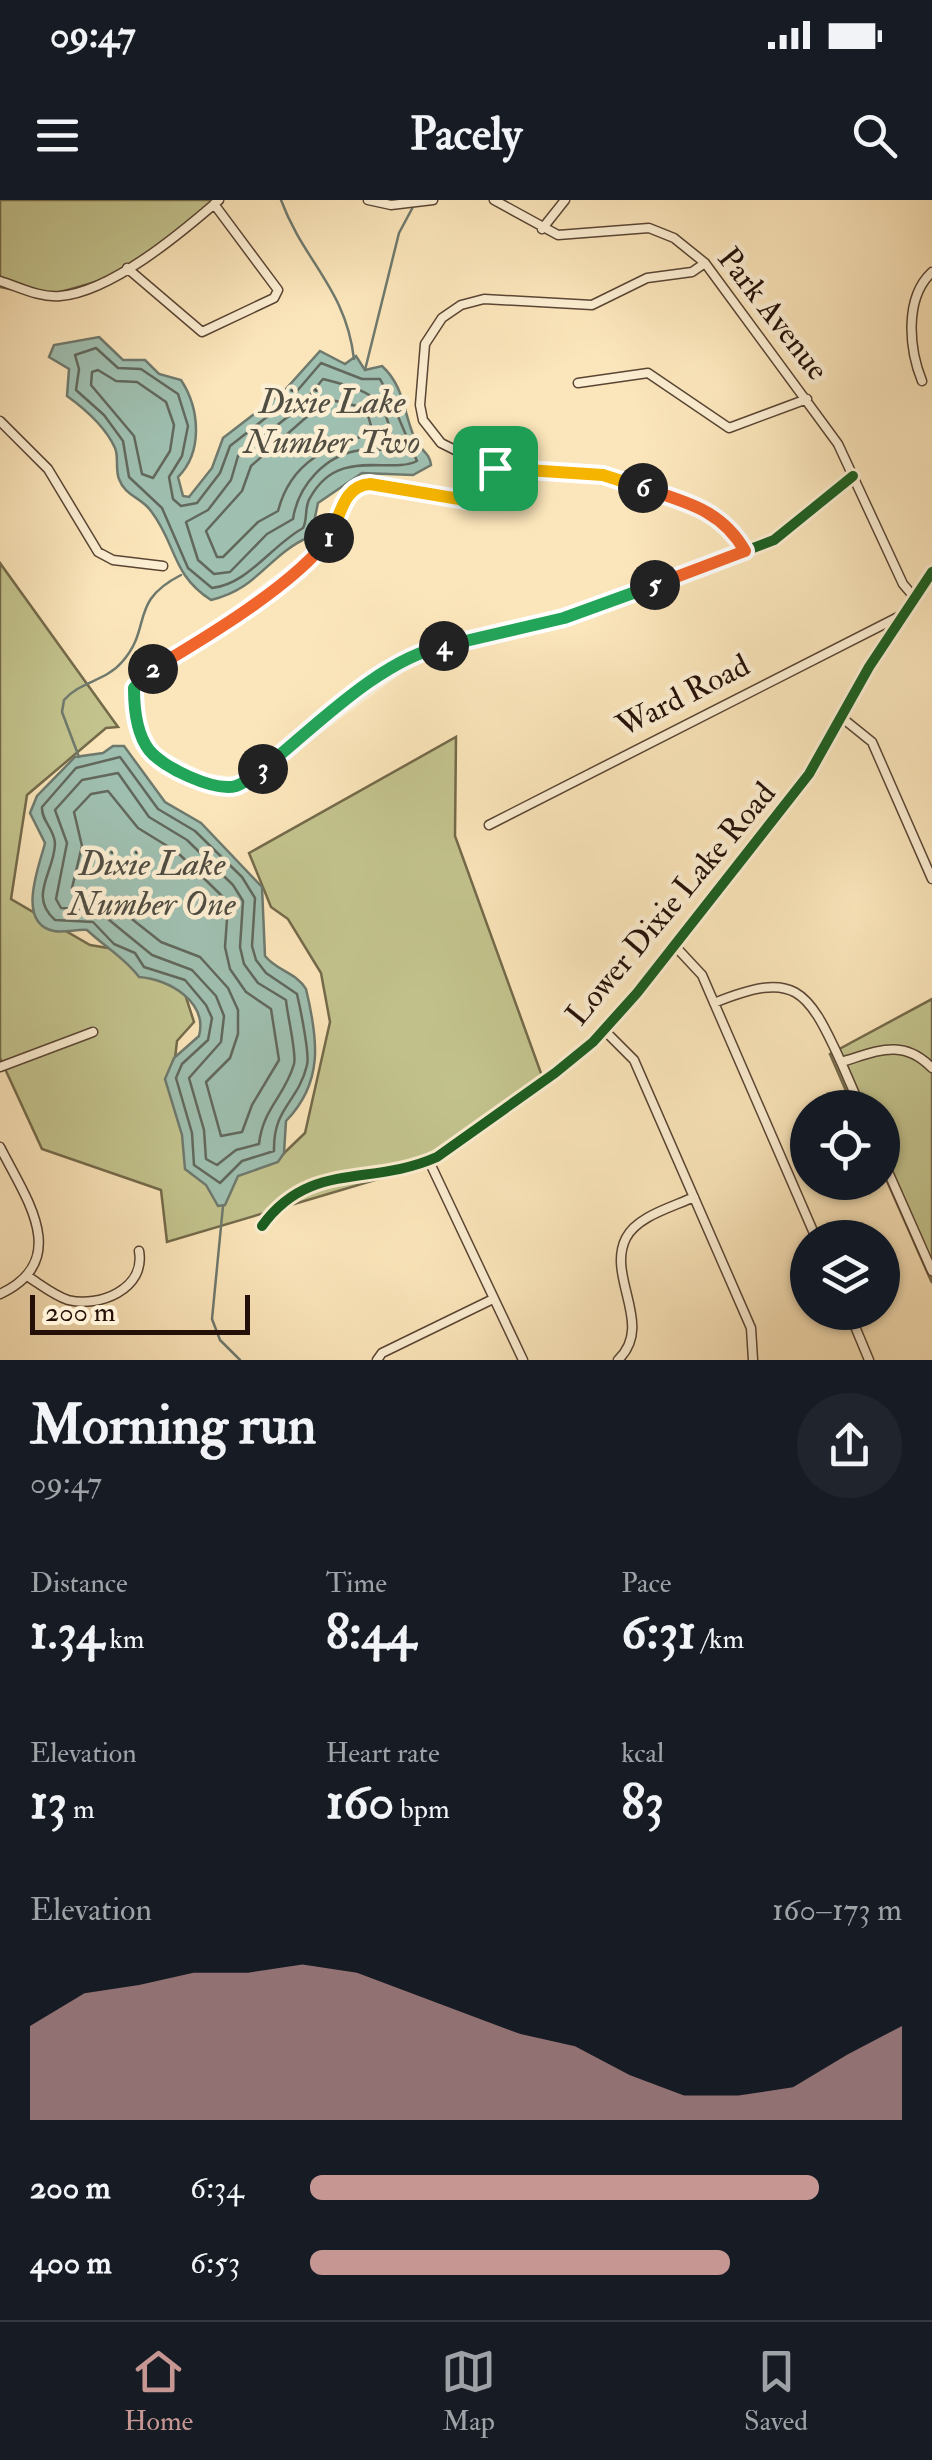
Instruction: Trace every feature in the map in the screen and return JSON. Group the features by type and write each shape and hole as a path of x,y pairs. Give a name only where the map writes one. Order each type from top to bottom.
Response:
{"street":[{"path":"368,200 392,205 433,200"},
{"name":"Park Avenue","path":"494,200 542,228 572,237 624,227 649,228 674,238 706,263 807,399 853,476 903,584 914,597"},
{"path":"542,228 565,200"},
{"path":"0,281 61,296 99,284 216,202 278,290 274,298 202,332 126,268"},
{"path":"706,263 692,272 647,278 592,304 484,299 461,305 442,318 422,355 423,420 441,444 495,468 603,475 692,504 724,522 745,551"},
{"path":"922,381 912,356 915,297 932,272"},
{"path":"578,383 648,373 729,428 807,399"},
{"path":"0,421 48,469 98,552 114,560 162,566"},
{"path":"495,468 489,490 471,501 370,484 356,487 346,496 328,540 308,561 220,627 144,675 134,688 134,709 154,755 204,781 238,786 358,692 413,655 598,607 745,551 788,532 853,476"},
{"name":"Lower Dixie Lake Road","path":"262,1226 284,1198 312,1183 414,1167 428,1161 555,1073 604,1030 810,774 902,615 932,572"},
{"name":"Ward Road","path":"489,825 902,615"},
{"path":"841,717 872,742 932,879"},
{"path":"674,946 691,959 714,1003 808,1220"},
{"path":"714,1003 755,986 786,988 818,1012 853,1090"},
{"path":"604,1030 634,1060 751,1328 753,1360"},
{"path":"0,1067 93,1032"},
{"path":"841,1062 888,1047 916,1055 932,1068"},
{"path":"0,1150 39,1228 38,1254 27,1276 0,1294"},
{"path":"428,1161 523,1360"},
{"path":"618,1360 625,1353 634,1327 622,1260 626,1238 640,1222 694,1197"},
{"path":"900,1199 932,1271"},
{"path":"27,1276 65,1299 98,1301 134,1279 140,1266 138,1251"},
{"path":"376,1360 493,1299"},
{"path":"857,1330 870,1360"}],"green space":[{"path":"0,200 214,200 167,246 123,274 47,296 0,287"},
{"path":"0,563 118,727 106,728 27,795 11,899 90,945 114,949 170,975 185,994 194,1022 177,1041 173,1076 280,1157 305,1133 330,1022 321,973 288,919 271,907 249,853 456,737 455,836 546,1087 422,1166 167,1242 161,1190 42,1149 0,1058"},
{"path":"932,999 932,1283 895,1200 900,1200 900,1090 846,1090 830,1054"}],"water":[{"name":"Dixie Lake Number Two","path":"99,337 123,360 145,360 159,374 181,380 187,391 196,430 192,455 178,477 183,496 189,497 212,468 223,438 284,391 320,351 345,364 356,356 365,370 382,366 390,374 415,439 431,465 413,475 362,473 318,503 311,536 284,552 241,588 211,600 188,580 151,511 122,485 111,441 94,419 67,396 69,369 49,357 54,345"},
{"name":"Dixie Lake Number One","path":"113,746 124,746 165,802 201,823 262,887 265,956 306,989 315,1059 307,1091 286,1121 284,1153 278,1162 238,1176 225,1205 218,1206 206,1185 185,1169 182,1135 165,1079 174,1058 199,1036 198,1013 192,1003 162,982 139,977 87,930 54,931 42,926 35,917 33,892 45,843 30,813 37,796 75,757 103,753"}],"waterway":[{"path":"281,200 342,313 354,359"},
{"path":"365,370 399,233 414,205"},
{"path":"79,757 62,712 64,700 122,662 137,637 147,605 165,585 181,575"},
{"path":"223,1206 212,1319 220,1340 240,1360"}],"cycle path":[{"path":"495,468 489,490 471,501 371,484 350,491 335,528 318,552 220,627 143,675 133,688 141,735 154,755 204,781 238,785 413,655 597,607 774,540 853,476"},
{"path":"262,1226 281,1205 321,1183 412,1166 437,1157 593,1042 637,993 809,774 869,667 932,572"}],"route":[{"path":"495,468 603,475 692,504 724,522 745,551 564,618 413,655 358,692 238,786 204,781 154,755 146,746 134,709 134,688 144,675 220,627 308,561 328,540 350,491 370,484 471,501 489,490 495,468"}]}
